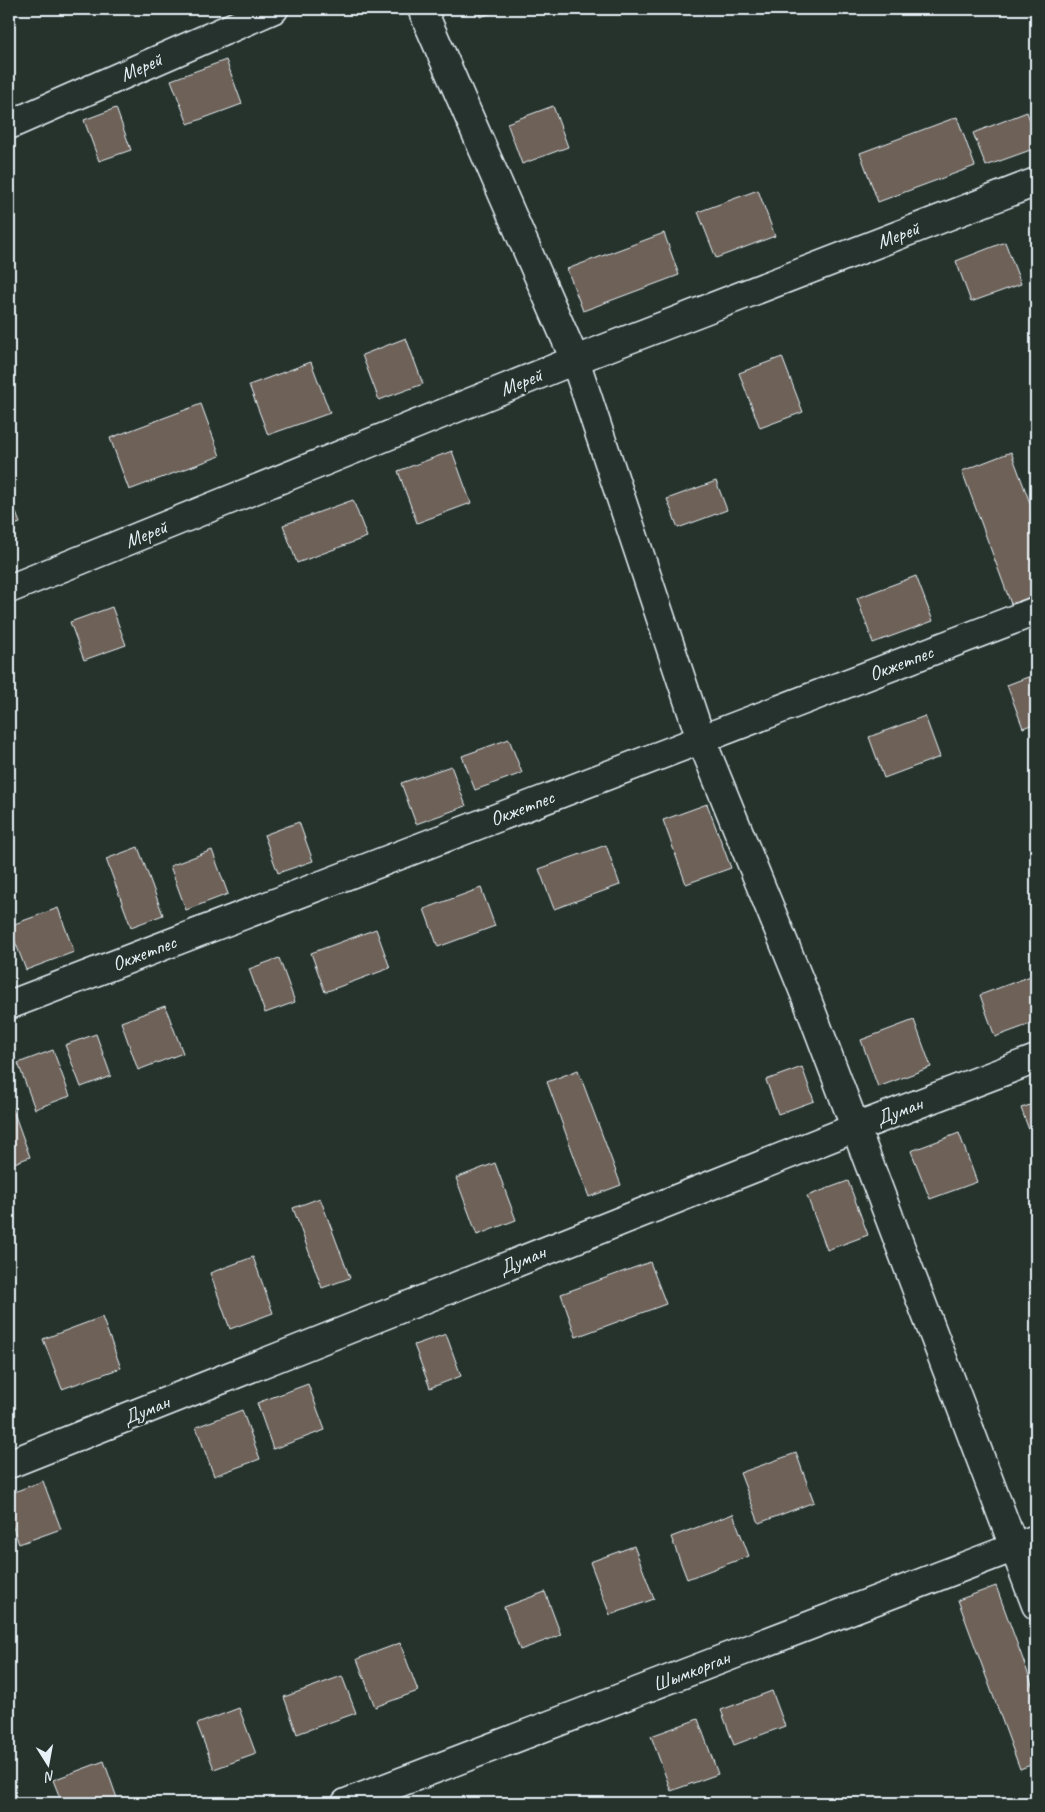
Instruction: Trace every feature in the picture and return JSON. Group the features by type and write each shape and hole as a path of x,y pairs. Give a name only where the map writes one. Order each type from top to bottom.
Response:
{"street":[{"name":"Мерей","path":"9,125 274,9"},
{"path":"422,9 575,360 701,739 802,988 855,1128 1025,1544 1036,1605"},
{"name":"Мерей","path":"9,589 575,360 1036,182"},
{"name":"Окжетпес","path":"9,1005 1036,611"},
{"name":"Думан","path":"9,1464 855,1128 1036,1059"},
{"name":"Шымкорган","path":"346,1803 1025,1544"}],"building":[{"path":"477,9 504,9 480,17"},
{"path":"226,60 242,104 188,124 171,80"},
{"path":"553,106 568,147 522,164 507,123"},
{"path":"116,108 131,150 99,161 84,120"},
{"path":"1027,112 1036,137 1036,148 986,166 973,133"},
{"path":"957,117 975,166 878,202 860,153"},
{"path":"758,190 775,236 716,258 698,212"},
{"path":"664,233 679,275 583,311 567,269"},
{"path":"1005,242 1021,284 971,302 956,261"},
{"path":"406,338 423,384 379,400 362,355"},
{"path":"782,357 803,412 760,428 739,373"},
{"path":"311,362 330,413 268,435 249,385"},
{"path":"201,404 220,456 129,490 110,438"},
{"path":"452,451 471,503 417,523 398,471"},
{"path":"1011,452 1036,519 1036,595 1011,604 962,471"},
{"path":"716,481 727,510 678,528 667,499"},
{"path":"9,494 20,523 9,527"},
{"path":"353,500 367,537 297,563 283,525"},
{"path":"916,576 933,621 873,643 857,598"},
{"path":"112,607 126,645 84,660 70,622"},
{"path":"1036,674 1036,723 1023,728 1007,685"},
{"path":"925,716 940,757 884,778 869,737"},
{"path":"509,739 522,773 475,790 462,756"},
{"path":"451,766 466,806 416,824 401,783"},
{"path":"707,804 731,868 686,884 663,820"},
{"path":"299,822 313,861 278,873 264,835"},
{"path":"606,845 620,885 554,909 539,869"},
{"path":"138,847 163,915 131,927 106,859"},
{"path":"212,850 228,894 186,910 170,866"},
{"path":"481,888 495,926 438,947 424,909"},
{"path":"58,908 74,952 26,970 9,926"},
{"path":"376,929 390,968 325,992 311,953"},
{"path":"279,958 295,1002 265,1013 249,969"},
{"path":"1036,974 1036,1022 995,1037 980,995"},
{"path":"165,1006 183,1053 138,1070 121,1022"},
{"path":"914,1020 931,1067 878,1087 861,1040"},
{"path":"96,1034 111,1076 81,1087 65,1045"},
{"path":"53,1050 70,1096 35,1109 18,1063"},
{"path":"802,1067 814,1101 778,1114 766,1080"},
{"path":"578,1070 621,1185 589,1197 547,1082"},
{"path":"9,1099 30,1157 9,1165"},
{"path":"1036,1103 1036,1149 1021,1108"},
{"path":"959,1133 977,1182 930,1199 911,1151"},
{"path":"495,1163 516,1220 477,1235 456,1178"},
{"path":"848,1181 868,1235 827,1250 807,1196"},
{"path":"320,1198 350,1278 322,1288 293,1208"},
{"path":"253,1257 273,1313 230,1329 210,1273"},
{"path":"650,1262 666,1304 576,1337 561,1294"},
{"path":"102,1317 121,1368 62,1389 43,1339"},
{"path":"446,1334 461,1376 430,1388 414,1345"},
{"path":"308,1384 325,1430 273,1449 257,1403"},
{"path":"242,1410 260,1459 214,1476 196,1427"},
{"path":"796,1453 814,1502 759,1523 740,1473"},
{"path":"43,1481 61,1529 19,1544 9,1517 9,1494"},
{"path":"733,1514 749,1556 687,1579 671,1537"},
{"path":"634,1546 654,1599 610,1615 590,1562"},
{"path":"996,1586 1036,1695 1036,1763 1020,1769 958,1600"},
{"path":"545,1592 561,1635 520,1650 504,1607"},
{"path":"400,1643 418,1691 375,1707 357,1659"},
{"path":"342,1676 356,1713 297,1734 284,1697"},
{"path":"772,1691 785,1726 734,1745 721,1710"},
{"path":"239,1708 256,1754 214,1769 197,1724"},
{"path":"698,1719 718,1774 671,1791 651,1736"},
{"path":"104,1761 118,1801 112,1803 62,1803 53,1780"}]}
